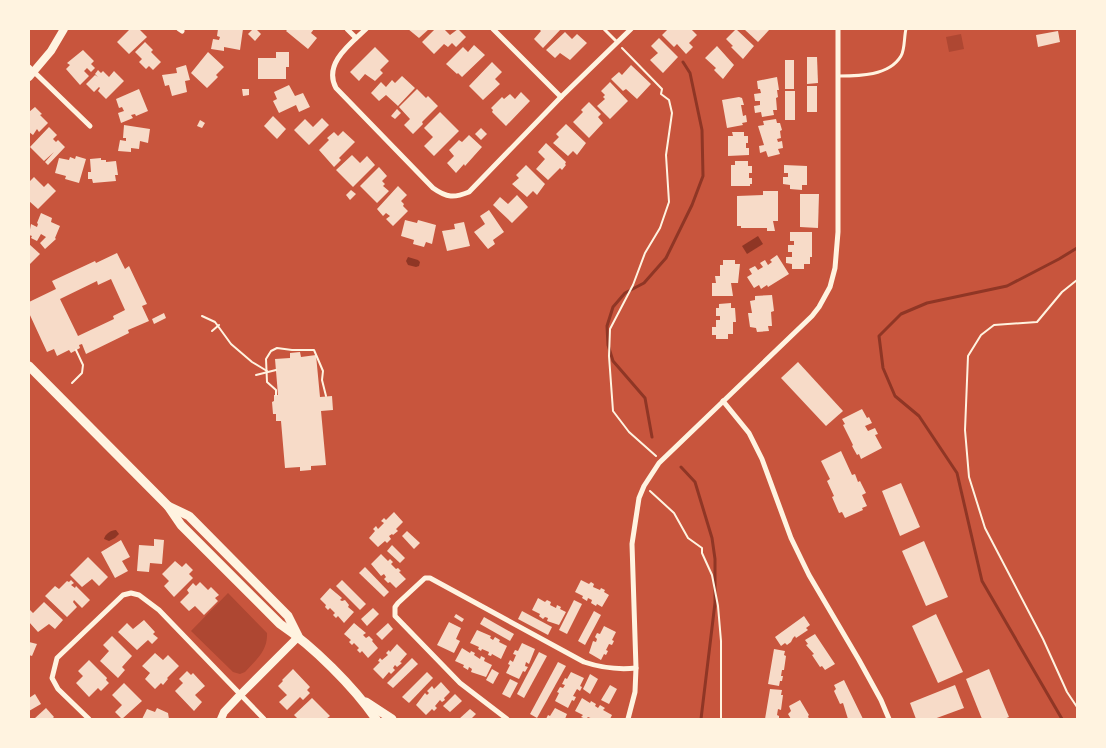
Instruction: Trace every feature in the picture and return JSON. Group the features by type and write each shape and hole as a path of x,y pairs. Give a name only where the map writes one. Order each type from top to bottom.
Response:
{"main road":[{"path":"29,366 168,506 189,516 242,569 288,616 298,636 362,699 376,719"},
{"path":"362,699 392,719"}],"street":[{"path":"64,29 51,50 30,72 90,126"},
{"path":"347,29 356,38"},
{"path":"366,29 332,67 331,74 336,88 433,188 441,193 458,197 469,192 561,97 631,29"},
{"path":"493,29 561,97"},
{"path":"628,719 635,692 636,668 632,544 639,498 644,486 662,461 812,316 830,287 835,268 838,232 838,29"},
{"path":"723,401 748,432 765,465 791,538 809,575 864,668 889,719"},
{"path":"507,719 460,683 395,616 398,603 425,578 430,578 584,662 614,670 636,668"},
{"path":"89,719 58,688 52,678 56,658 123,595 131,593 139,594 159,610 264,719"},
{"path":"221,719 224,712 298,636"}],"lane":[{"path":"604,29 617,42"},
{"path":"839,76 860,76 877,72 890,66 902,56 906,29"}],"path":[{"path":"617,42 662,89 661,94 670,100 672,114 666,155 668,202 660,228 645,253 633,285 610,329 609,356 613,411 629,432 662,461"},
{"path":"1077,280 1062,292 1037,322 994,325 981,335 968,356 965,430 969,477 985,528 1043,639 1067,692 1077,706"},
{"path":"202,316 219,325 231,344 252,362 267,371"},
{"path":"212,331 219,325"},
{"path":"276,395 276,390 267,382 267,355 274,349 314,350 323,371 322,380 326,396"},
{"path":"72,383 82,373 83,365 76,350"},
{"path":"256,375 276,370"},
{"path":"644,486 674,512 688,538 702,548 702,553 712,575 718,606 721,641 721,719"}],"shaded area":[{"path":"961,34 964,49 949,52 946,37"},
{"path":"758,236 763,244 747,254 742,246"},
{"path":"408,257 418,260 420,262 419,266 408,265 406,261"},
{"path":"116,530 119,534 115,538 109,541 104,539 108,533"},
{"path":"228,593 267,633 266,645 261,655 245,672 240,674 233,672 191,631"}],"building":[{"path":"127,29 139,29 147,37 129,54 117,42 129,30"},
{"path":"218,29 243,29 240,50 224,47 224,51 211,49 213,39 219,40 220,37 217,36"},
{"path":"253,29 256,29 261,34 255,41 248,34"},
{"path":"288,29 314,29 311,33 317,38 308,49 286,31"},
{"path":"408,29 429,29 419,38"},
{"path":"435,29 444,29 450,35 458,29 466,37 456,47 452,43 448,47 444,44 434,54 422,42"},
{"path":"539,29 561,29 543,48 534,39 541,31"},
{"path":"668,29 691,29 697,35 689,43 693,47 686,54 677,44 674,47 662,35"},
{"path":"736,29 754,46 743,59 726,39"},
{"path":"744,29 768,29 769,30 758,42"},
{"path":"1058,31 1060,42 1038,47 1036,35"},
{"path":"565,32 572,39 577,34 587,43 570,60 560,53 555,58 546,50"},
{"path":"659,38 678,57 663,73 650,60 658,53 651,46"},
{"path":"145,42 153,50 151,52 161,62 153,70 149,66 146,69 139,62 142,59 135,52"},
{"path":"474,45 485,55 462,77 446,64 463,47 468,52"},
{"path":"717,46 734,65 723,79 714,70 716,68 705,58"},
{"path":"375,47 389,61 380,70 383,73 375,81 365,74 359,81 350,72"},
{"path":"83,50 94,61 91,64 95,68 91,72 87,68 84,71 89,76 80,85 66,69 70,65 67,63"},
{"path":"208,52 224,67 216,75 218,77 207,88 191,73"},
{"path":"276,52 289,52 289,67 286,67 286,79 258,79 258,58 276,58"},
{"path":"807,57 817,57 818,83 807,84"},
{"path":"785,60 794,60 794,89 785,89"},
{"path":"492,62 502,72 495,79 500,84 483,100 469,86"},
{"path":"186,65 190,80 185,81 187,92 172,96 169,85 165,86 162,75 177,73 176,68"},
{"path":"631,65 651,84 637,99 626,89 623,91 611,79 619,72 622,75"},
{"path":"98,70 101,73 103,71 109,77 114,71 124,81 106,99 98,91 99,87 94,92 86,84 95,75 98,77 95,74"},
{"path":"402,76 415,88 398,106 386,95 379,101 371,93 381,82 386,87 392,80 395,83"},
{"path":"777,77 779,90 777,90 778,97 776,98 777,110 773,110 774,115 762,117 761,112 755,113 754,106 760,105 760,101 755,101 754,94 761,93 760,89 758,89 757,81"},
{"path":"610,82 628,101 610,119 597,106 605,99 603,97 605,95 601,91"},
{"path":"289,85 295,96 303,93 310,107 299,112 296,105 279,113 273,101 277,99 274,92"},
{"path":"807,86 817,86 817,112 807,112"},
{"path":"139,89 148,111 136,116 135,114 131,115 133,118 121,123 118,113 124,111 122,107 119,108 116,99"},
{"path":"242,89 249,89 249,95 243,96"},
{"path":"417,89 438,106 413,134 404,125 410,119 399,107"},
{"path":"785,91 795,91 795,120 785,120"},
{"path":"521,92 530,101 506,126 492,112 491,108 502,97 504,99 510,94 515,99"},
{"path":"742,98 744,105 741,105 743,116 746,115 747,122 742,123 743,125 727,128 722,100"},
{"path":"589,102 601,114 598,117 603,123 589,138 573,122 583,112 581,110"},
{"path":"35,107 48,123 39,132 37,129 33,135 29,132 29,112"},
{"path":"397,109 401,113 395,119 391,116"},
{"path":"440,112 459,131 434,156 424,146 433,137 424,128"},
{"path":"273,116 286,129 277,139 264,126"},
{"path":"322,118 329,125 309,145 294,130 305,119 313,127"},
{"path":"776,119 777,123 780,123 782,130 780,131 781,138 777,139 778,142 782,141 783,148 778,149 780,154 768,157 766,151 760,153 759,146 764,145 758,126 764,125 763,121"},
{"path":"200,120 205,123 202,128 197,126"},
{"path":"566,124 586,143 577,155 573,151 568,156 553,143 559,137 556,134"},
{"path":"124,125 150,129 148,143 140,141 139,149 131,148 131,152 118,151 120,140 126,141 126,138 123,138"},
{"path":"49,127 57,135 53,139 56,142 58,140 65,147 48,165 45,162 54,152 44,161 30,147"},
{"path":"481,128 487,134 481,140 475,134"},
{"path":"343,131 355,142 339,158 341,160 334,167 319,150 329,140 327,138 334,132 338,136"},
{"path":"732,132 744,132 744,136 748,136 746,148 749,148 749,155 728,156 728,136 733,136"},
{"path":"469,135 482,147 456,173 447,163 454,156 449,150 459,140 462,142"},
{"path":"546,143 566,162 562,170 560,168 548,180 536,169 545,159 538,152"},
{"path":"352,155 360,163 367,156 375,165 353,187 336,170"},
{"path":"76,156 86,159 79,183 65,179 66,176 55,173 59,158 69,160 70,157 75,159"},
{"path":"101,158 101,160 106,160 106,162 116,161 118,175 115,175 116,181 93,183 92,179 88,179 88,172 91,172 90,159"},
{"path":"735,161 748,161 748,166 752,166 752,173 749,173 749,178 752,178 750,186 731,186 731,165 735,165"},
{"path":"526,165 545,184 537,195 533,191 527,197 512,184 519,178 516,175"},
{"path":"784,165 807,166 807,185 802,185 802,190 790,189 790,185 783,184 783,177 788,177 788,173 784,173"},
{"path":"379,167 387,176 382,181 385,184 383,186 389,191 377,203 360,186"},
{"path":"34,177 44,187 48,183 56,191 38,209 29,201 29,182"},
{"path":"398,186 407,195 401,201 408,211 393,226 386,219 390,216 386,213 383,216 377,209"},
{"path":"351,190 356,194 350,200 346,195"},
{"path":"763,191 778,191 778,221 773,221 775,231 767,231 767,228 741,228 741,226 737,226 737,196 763,195"},
{"path":"800,194 819,194 818,228 800,227"},
{"path":"517,195 528,207 512,223 493,205 500,197 508,204"},
{"path":"489,210 504,232 493,240 495,244 488,249 474,232 485,224 480,216"},
{"path":"41,213 52,218 51,222 60,226 56,239 45,249 40,243 46,237 41,234 37,241 29,235 31,224 37,227"},
{"path":"405,220 417,223 418,220 436,225 432,244 426,242 424,247 413,244 414,240 401,236"},
{"path":"464,222 470,246 447,251 442,231 455,229 454,224"},
{"path":"790,232 812,232 812,257 810,257 810,264 804,264 804,269 792,269 792,264 786,263 786,257 792,257 792,252 788,252 788,245 794,245 794,241 790,241"},
{"path":"29,244 40,254 29,265"},
{"path":"117,253 125,269 129,266 147,304 142,306 149,321 128,330 129,333 86,354 82,344 79,345 80,348 71,353 69,350 57,356 54,349 47,352 29,313 29,302 56,289 52,281 95,261 96,263","holes":["111,279 125,310 113,316 114,319 78,336 60,299 97,281 98,285"]},
{"path":"777,255 789,274 768,287 767,285 761,289 759,285 754,288 747,277 752,274 749,269 755,266 758,270 763,267 760,263 765,260 768,265 772,262 770,260"},
{"path":"723,260 735,260 735,264 740,264 738,283 731,283 733,296 712,296 712,283 716,283 715,276 720,276 720,265 723,265"},
{"path":"772,295 774,311 771,312 772,326 768,326 769,331 757,332 756,328 750,327 748,313 752,313 750,301 755,300 755,296"},
{"path":"731,303 731,308 735,308 736,322 733,322 733,334 728,334 728,339 716,339 716,335 712,335 712,327 716,327 716,320 720,320 720,316 716,316 716,308 719,308 719,304"},
{"path":"164,313 166,318 154,324 152,319"},
{"path":"300,352 301,357 316,355 320,397 332,396 333,410 321,411 326,465 311,466 311,470 300,471 300,467 285,468 281,421 276,421 272,402 274,401 274,395 278,395 275,359 290,358 290,353"},
{"path":"798,362 843,411 826,426 781,378"},
{"path":"862,409 872,423 865,426 868,431 875,428 878,434 875,435 882,448 861,459 852,446 842,419"},
{"path":"841,451 852,475 855,474 866,493 862,495 867,506 862,508 863,510 845,518 842,512 839,513 832,497 834,496 827,481 830,479 821,461"},
{"path":"901,483 920,527 900,536 882,491"},
{"path":"394,512 403,522 396,529 398,531 389,536 391,539 387,543 385,541 378,547 369,538 375,531 373,529 376,526 378,529 384,523 381,521 384,518 386,520"},
{"path":"407,531 420,543 414,549 402,536"},
{"path":"154,539 164,540 162,564 150,563 149,572 137,571 139,545 154,546"},
{"path":"121,540 130,557 122,561 128,571 115,578 101,552"},
{"path":"924,541 948,597 926,606 902,551"},
{"path":"392,545 405,558 400,563 387,551"},
{"path":"381,554 388,561 390,559 393,562 391,564 401,571 399,572 406,579 396,588 390,582 388,583 384,579 386,577 384,574 381,576 371,564"},
{"path":"88,557 108,577 99,586 92,579 82,587 70,575"},
{"path":"175,561 182,567 186,563 193,570 189,574 193,578 174,597 164,586 169,581 162,574"},
{"path":"365,567 389,592 384,597 359,573"},
{"path":"71,580 74,583 71,585 75,588 76,586 90,600 82,608 74,600 73,602 77,607 67,617 45,596 55,586 59,589 67,581"},
{"path":"342,580 366,604 360,610 336,586"},
{"path":"581,580 589,584 591,582 594,584 593,587 605,590 604,592 609,595 602,607 591,603 592,600 588,598 587,601 582,598 583,596 575,592"},
{"path":"200,582 208,590 211,587 219,595 215,598 218,601 204,615 195,606 189,611 180,602 189,593 187,590 193,583 196,586"},
{"path":"330,588 342,598 340,600 345,600 349,605 348,607 354,612 344,623 338,616 336,618 333,615 335,613 330,608 328,610 325,607 326,605 320,599"},
{"path":"538,598 545,602 547,600 551,602 550,605 556,608 557,605 561,607 560,609 566,612 559,625 547,621 548,618 545,617 543,619 539,616 540,614 532,610"},
{"path":"574,600 582,604 567,634 559,630"},
{"path":"44,602 63,620 55,629 49,624 38,632 29,622 29,611 33,613"},
{"path":"373,608 379,614 367,626 361,619"},
{"path":"522,611 552,627 548,635 518,619"},
{"path":"594,611 601,615 585,645 578,641"},
{"path":"456,614 464,619 462,622 454,617"},
{"path":"936,614 963,672 938,683 912,626"},
{"path":"804,616 810,625 806,628 808,630 796,638 795,636 787,645 785,643 781,646 775,637"},
{"path":"484,617 514,634 510,641 480,624"},
{"path":"144,620 158,638 152,644 148,640 137,650 118,632 127,623 133,629"},
{"path":"449,622 461,628 456,639 460,641 454,653 437,645"},
{"path":"354,623 366,633 363,635 366,638 369,636 373,640 378,648 368,658 362,651 360,653 357,650 359,648 354,643 352,645 349,642 351,640 344,634"},
{"path":"388,623 393,629 382,640 376,634"},
{"path":"604,626 616,632 612,645 609,644 606,655 604,654 601,660 589,653 593,641 596,642 597,639 595,637 597,633 600,634"},
{"path":"477,630 491,636 490,638 493,640 495,637 500,640 499,642 507,646 501,659 492,654 491,656 488,655 489,652 482,649 481,651 478,649 479,647 470,643"},
{"path":"815,634 835,664 825,670 822,666 820,667 812,655 814,654 806,645 808,644 805,640"},
{"path":"112,636 132,656 122,667 125,670 118,678 100,661 109,651 103,645"},
{"path":"29,642 37,644 32,656 29,655"},
{"path":"522,643 535,649 529,664 526,662 525,666 528,667 525,672 523,671 519,679 506,673 510,660 513,662 516,655 513,654 515,650 518,651"},
{"path":"397,644 407,654 400,662 402,663 397,667 395,665 393,668 395,670 391,674 389,672 383,679 373,669 380,662 378,661 380,658 382,660 388,655 386,653 389,650 390,652"},
{"path":"462,648 470,653 471,651 475,653 474,655 480,659 481,656 485,658 484,661 492,665 486,677 471,672 472,669 469,667 468,670 463,667 464,665 455,661"},
{"path":"774,649 785,651 784,655 786,656 781,676 783,676 782,681 780,681 779,686 768,684"},
{"path":"539,652 547,656 524,698 517,694"},
{"path":"155,653 163,660 168,655 179,666 163,685 161,683 155,689 145,679 150,673 142,666"},
{"path":"412,658 418,664 393,688 387,683"},
{"path":"89,660 107,678 106,680 109,683 101,691 98,688 89,697 76,683 83,676 78,671"},
{"path":"558,662 566,666 537,718 530,714"},
{"path":"293,669 310,687 307,690 310,693 303,700 300,697 287,710 279,702 287,695 278,686"},
{"path":"492,669 499,673 493,684 486,680"},
{"path":"989,669 1009,717 1004,719 982,719 966,679"},
{"path":"187,671 191,675 193,673 205,686 195,695 202,702 194,711 175,691 183,683 179,679"},
{"path":"427,672 433,678 409,703 402,697"},
{"path":"571,672 584,678 580,691 577,689 573,696 576,697 568,708 555,701 559,693 557,692 560,687 563,688 565,685 562,684 565,678 567,679"},
{"path":"590,674 598,679 590,694 583,689"},
{"path":"510,679 518,683 510,698 502,694"},
{"path":"844,680 863,719 848,719 843,703 840,704 834,691 836,689 834,685"},
{"path":"441,682 450,692 444,698 445,700 442,702 440,700 435,706 437,708 434,711 432,709 426,715 416,705 425,693 427,695 429,693 427,691 432,686 434,689"},
{"path":"124,683 142,701 122,719 115,712 122,705 112,695"},
{"path":"610,685 617,689 609,704 601,700"},
{"path":"955,685 964,708 934,719 916,719 910,703"},
{"path":"770,689 782,690 781,710 778,709 777,715 779,719 765,719"},
{"path":"35,694 41,704 29,711 29,698"},
{"path":"455,694 462,701 450,712 443,706"},
{"path":"312,698 330,716 326,719 298,719 294,715"},
{"path":"582,698 596,704 595,706 598,708 600,705 605,708 603,710 612,715 610,719 593,719 588,717 586,719 581,717 583,715 575,711"},
{"path":"800,700 809,715 809,719 791,719 788,714 791,711 789,706"},
{"path":"46,708 54,717 52,719 34,719"},
{"path":"157,708 168,713 169,719 142,719 147,709 155,712"},
{"path":"555,708 567,714 565,719 546,719"},
{"path":"470,709 476,714 471,719 459,719"}],"waterway":[{"path":"652,437 645,398 613,361 608,345 607,326 613,307 625,293 644,283 666,258 692,205 703,176 702,130 690,73 683,62"},
{"path":"1062,719 982,581 957,473 919,416 895,396 883,368 879,336 901,314 927,303 1007,286 1077,248"},
{"path":"681,467 695,482 712,538 715,559 715,603 701,719"}]}
